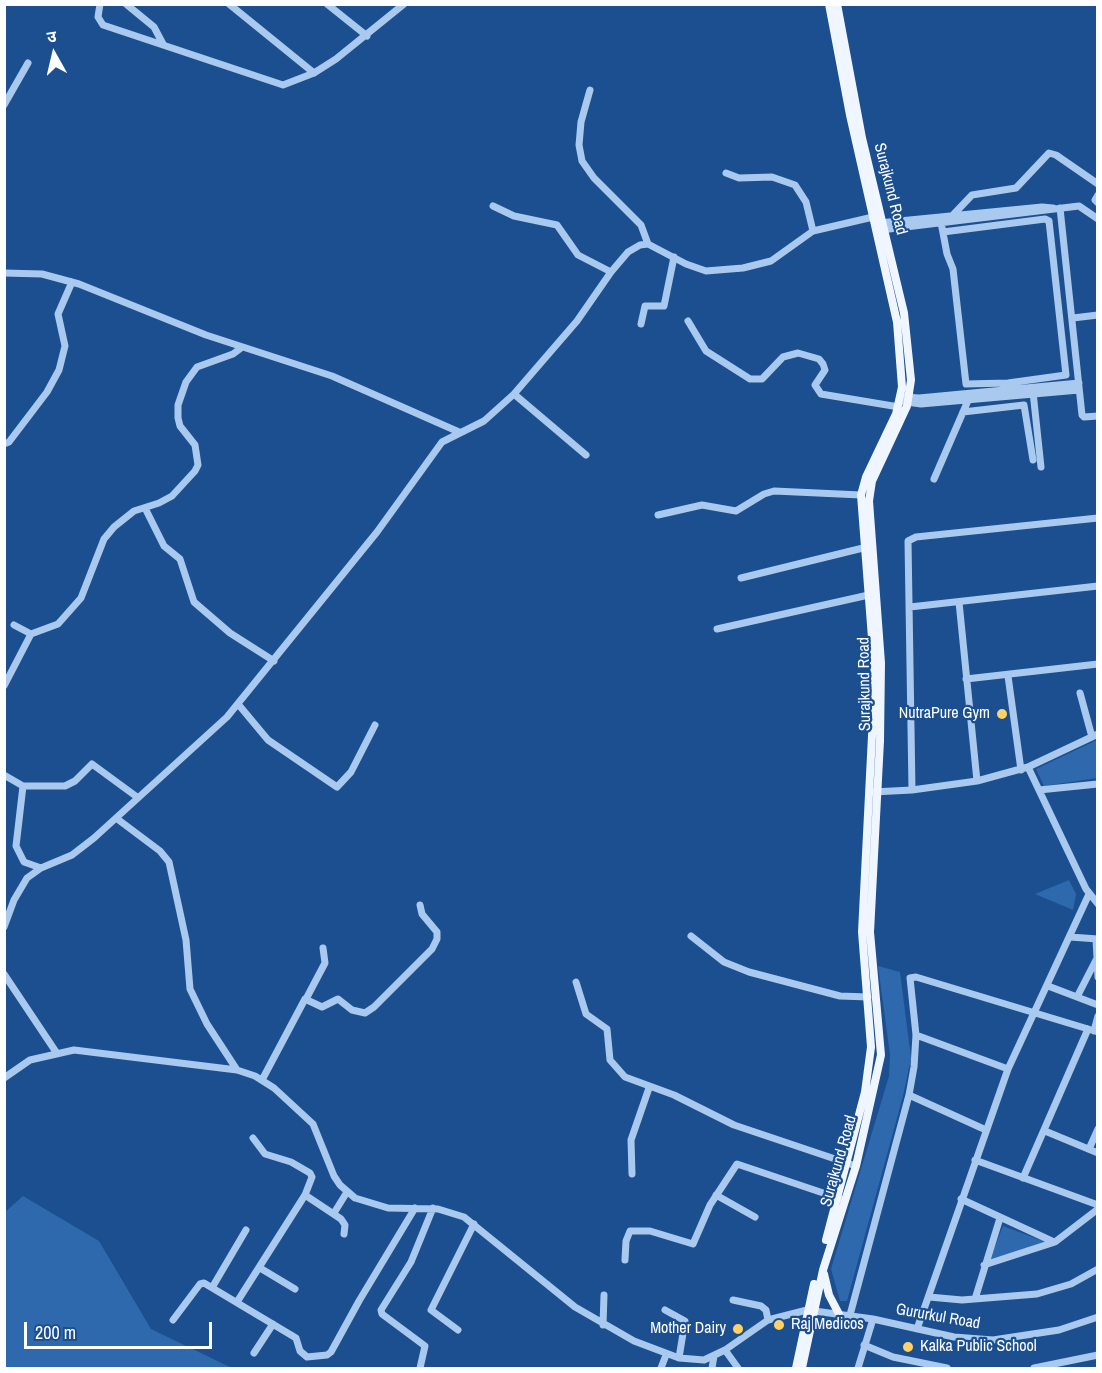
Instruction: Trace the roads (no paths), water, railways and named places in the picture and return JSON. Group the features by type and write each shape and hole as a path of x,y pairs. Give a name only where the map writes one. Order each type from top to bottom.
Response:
{"main road":[{"name":"Surajkund Road","path":"829,4 878,225"},
{"name":"Surajkund Road","path":"796,1368 840,1199 881,1055 870,932 875,677 869,495 872,481 903,401 897,322 837,4"},
{"name":"Surajkund Road","path":"872,594 863,548 861,495 866,477 903,401"},
{"name":"Surajkund Road","path":"851,1165 869,1066 871,1034 862,932 874,792"},
{"name":"Surajkund Road","path":"802,1368 810,1310 823,1270 840,1199"},
{"path":"823,1270 829,1295 839,1314"}],"street":[{"path":"100,4 98,17 103,25 278,84 290,84 314,73 367,36 404,4"},
{"path":"126,4 153,27 164,44"},
{"path":"229,4 314,73"},
{"path":"327,4 367,36"},
{"path":"4,105 28,63"},
{"path":"590,90 581,122 579,145 582,161 594,178 641,225 648,244 706,271 742,268 771,261 813,231 878,225 1045,219 1051,224 1066,374 970,397"},
{"path":"941,224 972,195 1016,188 1049,153 1056,155 1098,184"},
{"path":"726,173 739,178 772,177 795,185 806,201 813,231"},
{"path":"1098,195 1095,200 1098,203"},
{"path":"493,206 514,216 557,225 578,255 610,273"},
{"path":"941,224 1080,206 1098,219"},
{"path":"952,216 1042,207 1058,208"},
{"path":"1058,208 1083,416 1098,416"},
{"path":"941,224 953,269 966,382 969,385 1033,391"},
{"path":"4,927 23,882 41,868 72,855 219,725 274,661 384,523 442,442 484,420 514,394 577,321 610,273 633,249 648,244"},
{"path":"641,324 645,306 664,306 675,257"},
{"path":"4,273 42,274 72,282 241,348 332,376 459,432"},
{"path":"4,444 9,442 47,392 61,367 65,346 58,314 72,282"},
{"path":"1073,318 1098,315"},
{"path":"688,321 706,351 750,379 762,379 783,357 798,353 819,359 825,370 815,384 821,394 903,401 1018,396 1033,391 1079,387"},
{"path":"14,625 31,634 52,628 69,613 84,594 107,535 123,518 172,496 198,466 194,442 180,426 178,418 181,395 190,374 196,367 233,354 241,348"},
{"path":"1033,391 1041,467"},
{"path":"514,394 586,455"},
{"path":"1018,396 1019,405"},
{"path":"933,479 970,397"},
{"path":"963,412 1019,405 1026,408 1033,460"},
{"path":"658,516 702,505 736,511 771,492 861,495"},
{"path":"145,507 164,546 180,559 194,602 230,633 274,661"},
{"path":"912,790 907,543 912,538 1098,518"},
{"path":"741,578 863,548"},
{"path":"910,607 1098,586"},
{"path":"717,629 872,594"},
{"path":"958,602 977,781"},
{"path":"4,686 31,634"},
{"path":"966,679 1098,664"},
{"path":"1008,676 1024,768 1039,790 1089,894 1098,904"},
{"path":"874,792 912,790 977,781 1024,768 1095,736 1080,693"},
{"path":"238,704 268,740 337,787 351,772 375,724"},
{"path":"4,775 23,786 68,785 92,764 137,797"},
{"path":"1039,790 1098,784"},
{"path":"23,786 16,846 24,862 41,868"},
{"path":"116,818 160,851 169,862 186,940 190,990 207,1024 237,1070"},
{"path":"917,1329 1008,1069 1089,894"},
{"path":"306,999 320,1007 338,999 352,1010 362,1013 374,1007 435,945 436,930 424,917 420,905"},
{"path":"691,936 724,962 749,972 840,996 868,997"},
{"path":"1070,936 1097,939 1098,976"},
{"path":"262,1080 325,963 323,948"},
{"path":"1077,997 1096,960"},
{"path":"4,974 57,1052"},
{"path":"850,1315 909,1095 916,1035 909,986 910,978 914,976 1093,1030"},
{"path":"576,982 586,1014 607,1029 608,1050 612,1063 624,1077 649,1088 674,1095 742,1128 851,1165"},
{"path":"1048,986 1098,1005"},
{"path":"1023,1178 1098,1016"},
{"path":"916,1035 1008,1069"},
{"path":"4,1078 21,1064 57,1052 74,1050 237,1070 262,1080 313,1124 334,1176 347,1192 373,1205 388,1208 433,1208 457,1213 474,1224 567,1300 603,1325 666,1355 699,1361 725,1350 768,1320 810,1310"},
{"path":"632,1174 631,1140 649,1088"},
{"path":"909,1095 986,1130"},
{"path":"1089,1149 1098,1129"},
{"path":"1045,1131 1098,1153"},
{"path":"237,1302 260,1268 311,1180 310,1173 285,1160 267,1155 253,1138"},
{"path":"975,1160 1098,1207 1077,1228 1055,1242 984,1265"},
{"path":"625,1260 626,1241 630,1231 650,1231 693,1244 716,1195 735,1166 740,1164 840,1199"},
{"path":"334,1213 347,1192"},
{"path":"304,1195 334,1213 345,1225 344,1234"},
{"path":"716,1195 755,1217"},
{"path":"961,1199 1055,1242"},
{"path":"173,1320 200,1284 213,1286 297,1339 300,1351 307,1357 318,1357 331,1352 415,1208"},
{"path":"420,1368 425,1346 382,1314 381,1310 411,1262 433,1208"},
{"path":"975,1299 1000,1218"},
{"path":"458,1330 431,1310 474,1224"},
{"path":"213,1286 246,1230"},
{"path":"260,1268 295,1289"},
{"path":"929,1297 975,1299 1046,1292 1079,1281 1098,1269"},
{"path":"603,1325 604,1295"},
{"path":"733,1300 761,1306 766,1310 768,1320"},
{"path":"665,1310 685,1321 679,1358"},
{"name":"Gururkul Road","path":"810,1310 873,1319 954,1337 1001,1340 1059,1330 1098,1317"},
{"path":"858,1368 873,1319"},
{"path":"254,1353 273,1324"},
{"path":"864,1345 893,1357 947,1368"},
{"path":"725,1350 738,1368"},
{"path":"661,1368 666,1355"},
{"path":"1034,1368 1098,1355"},
{"path":"712,1368 714,1356"}],"place":[{"name":"NutraPure Gym","path":"1002,714"},
{"name":"Raj Medicos","path":"779,1325"},
{"name":"Mother Dairy","path":"738,1329"},
{"name":"Kalka Public School","path":"908,1347"}]}
